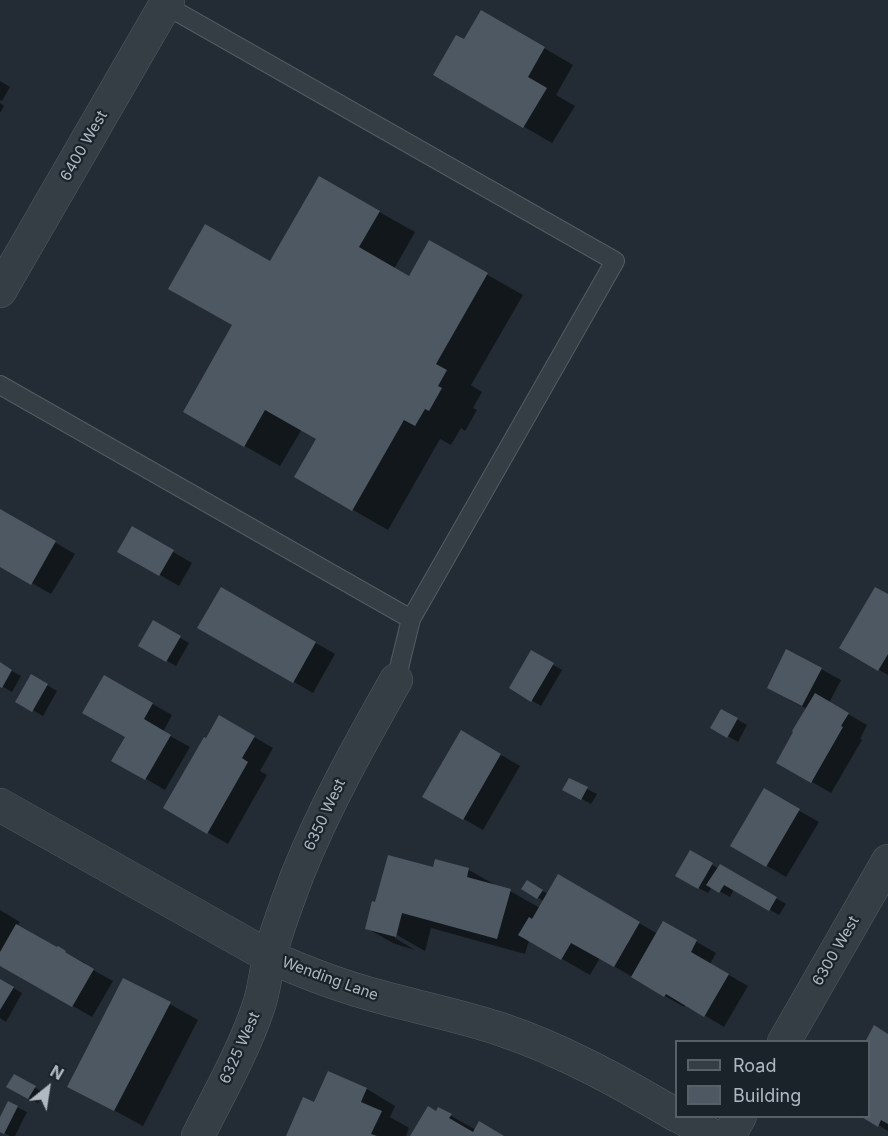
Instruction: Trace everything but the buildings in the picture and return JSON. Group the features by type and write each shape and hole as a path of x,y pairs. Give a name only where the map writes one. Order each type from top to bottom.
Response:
{"street":[{"name":"6400 West","path":"0,291 167,2"},
{"name":"6350 West","path":"270,957 317,828 351,760 396,680"},
{"name":"Wending Lane","path":"0,805 270,957 345,987 500,1029 536,1042 612,1078 675,1114"},
{"name":"6300 West","path":"784,1040 888,861"},
{"name":"6325 West","path":"198,1136 251,1029 260,1004 270,957"},
{"name":"Wending Lane","path":"681,1118 712,1136"},
{"path":"729,1136 739,1118"}],"lane":[{"path":"167,2 615,261 411,619 396,680"},
{"path":"0,385 411,619"}]}
